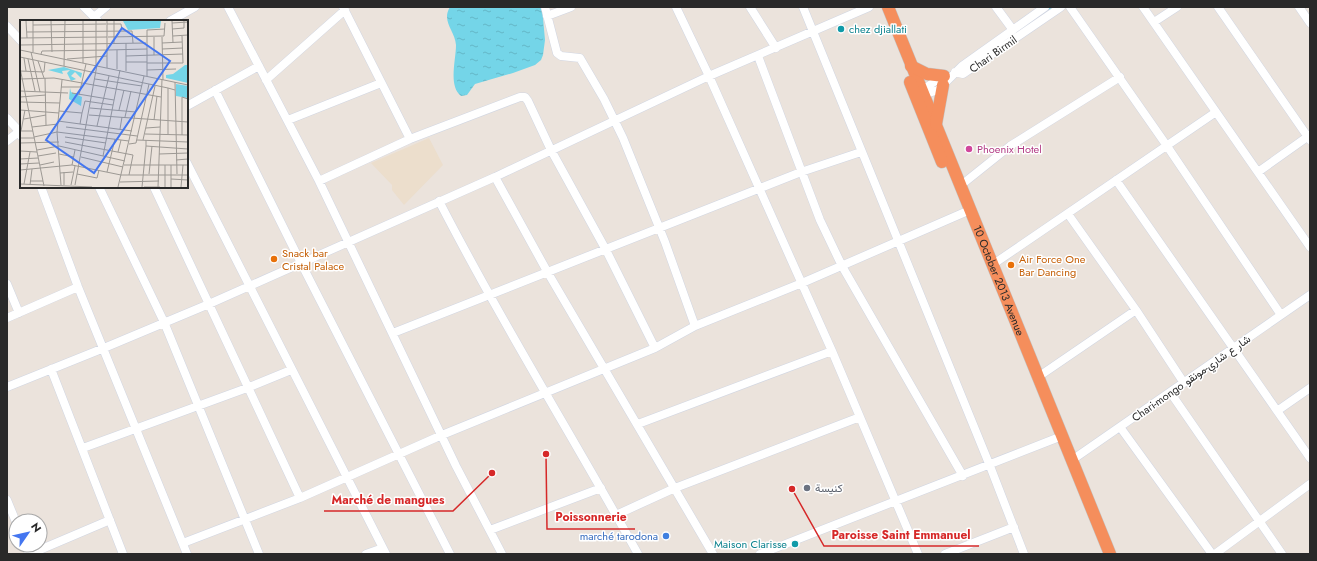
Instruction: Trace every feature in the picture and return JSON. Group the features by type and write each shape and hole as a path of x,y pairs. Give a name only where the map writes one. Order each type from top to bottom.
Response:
{"highway":[{"name":"10 October 2013 Avenue","path":"879,7 919,95 1059,438 1072,460 1110,554"},
{"name":"10 October 2013 Avenue","path":"888,7 911,66 919,95 936,125 960,186 966,211 992,265 1038,376 1059,438 1102,554"},
{"path":"911,66 927,74 948,77 936,125"}],"street":[{"path":"84,7 96,19 106,7"},
{"path":"172,20 195,7"},
{"path":"228,7 319,181 442,435 502,554"},
{"path":"545,7 557,53 561,56 580,58 615,120 659,228 695,326"},
{"path":"547,16 571,7"},
{"path":"676,7 709,76 758,189 832,351 897,501 918,554"},
{"path":"750,7 776,48"},
{"path":"803,7 814,30 861,152 899,241 1024,554"},
{"path":"7,387 209,304 495,177 709,76 869,7"},
{"path":"996,7 1013,30"},
{"name":"Chari Birmil","path":"948,77 1045,7"},
{"name":"Chari Birmil","path":"948,77 963,74 1062,7"},
{"path":"1070,7 1168,146 1282,316"},
{"path":"1143,7 1310,247"},
{"path":"1154,22 1178,7"},
{"path":"1218,7 1309,137 1258,172"},
{"path":"266,80 344,8 410,139"},
{"path":"1303,9 1310,23"},
{"path":"7,26 20,40"},
{"path":"758,56 820,220 842,266 963,476"},
{"path":"188,105 259,66"},
{"path":"919,95 935,92 948,77"},
{"path":"960,186 1010,146 1120,77"},
{"path":"288,120 381,83"},
{"path":"215,90 301,263 450,554"},
{"path":"319,181 410,139 525,97 551,150 606,250 655,348"},
{"path":"992,265 1216,112"},
{"path":"7,141 20,132 9,123"},
{"path":"393,333 801,172 861,152"},
{"path":"188,165 384,551 366,554"},
{"path":"495,177 548,273 713,554"},
{"path":"1116,180 1310,458"},
{"path":"43,188 78,287 187,554"},
{"path":"99,188 164,322 259,554"},
{"path":"154,188 247,388 300,498"},
{"path":"439,201 489,295 638,554"},
{"path":"183,543 300,498 442,435 655,348 695,326 802,284 966,211"},
{"path":"1068,214 1136,310 1184,383"},
{"path":"7,284 19,313"},
{"path":"7,318 78,287"},
{"name":"Chari-mongo شار ع شاري-مونقو","path":"1072,460 1282,316 1310,295"},
{"path":"1038,376 1136,310"},
{"path":"638,424 832,351"},
{"path":"51,369 123,554"},
{"path":"83,448 247,388 291,370"},
{"path":"1277,411 1310,388"},
{"path":"1170,392 1282,554"},
{"path":"616,515 675,488 860,417"},
{"path":"1120,427 1213,554 1310,484"},
{"path":"760,554 1059,438"},
{"path":"490,530 601,488"},
{"path":"7,500 12,513"},
{"path":"30,554 110,520"},
{"path":"945,554 1014,527"}],"shaded area":[{"path":"429,138 443,165 404,205 392,190 392,185 371,163"}],"water":[{"path":"450,7 542,7 545,40 541,60 535,65 513,73 475,84 467,95 461,96 457,92 454,79 456,45 447,17"}],"waterway":[{"path":"1047,10 1052,7"}],"place":[{"name":"chez djiallati","path":"841,29"},
{"name":"Phoenix Hotel","path":"969,149"},
{"name":"Snack bar Cristal Palace","path":"274,259"},
{"name":"Air Force One Bar Dancing","path":"1011,265"},
{"name":"Poissonnerie","path":"546,454"},
{"name":"Marché de mangues","path":"492,473"},
{"name":"كنيسة","path":"807,488"},
{"name":"Paroisse Saint Emmanuel","path":"792,489"},
{"name":"marché tarodona","path":"666,536"},
{"name":"Maison Clarisse","path":"795,544"}]}
